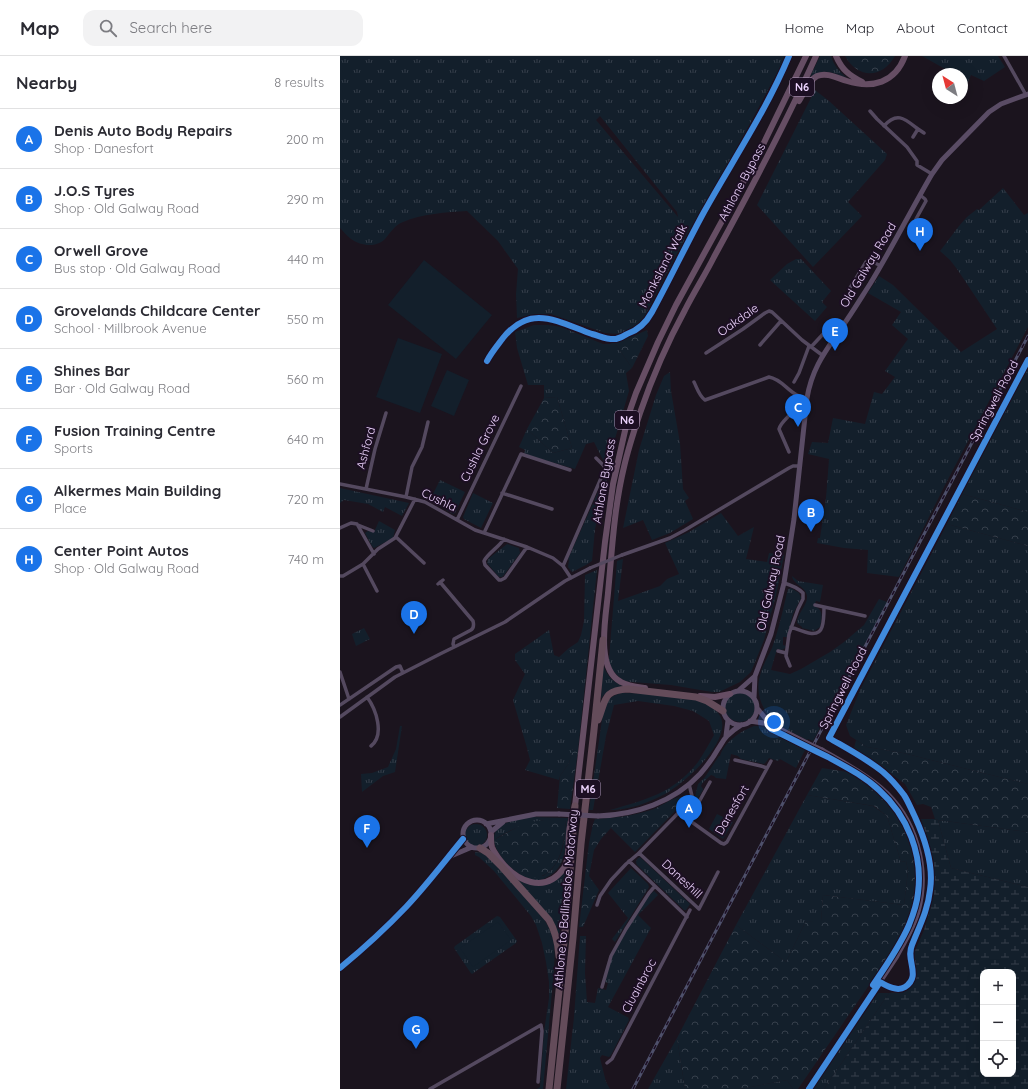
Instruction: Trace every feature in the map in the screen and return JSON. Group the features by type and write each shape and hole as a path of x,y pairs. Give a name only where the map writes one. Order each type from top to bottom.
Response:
{"highway":[{"path":"798,71 802,56"},
{"name":"Athlone Bypass","path":"491,834 492,847 497,855 510,871 524,880 538,883 552,880 563,870 565,866 567,860 570,826 575,806 610,506 616,469 629,413 658,342 676,305 756,157 806,56"},
{"name":"Athlone Bypass","path":"730,694 706,697 637,686 622,683 613,675 606,662 603,640 617,508 622,474 639,415 645,397 663,356 685,309 752,187 788,117 816,56"},
{"path":"836,56 844,70 853,77 867,84"},
{"path":"788,117 808,86 817,76 831,75 848,82 867,84 881,82 893,75 905,56"},
{"name":"Athlone to Ballinasloe Motorway","path":"557,1089 603,640"},
{"path":"594,730 608,695 619,689 696,697 707,701 724,711"},
{"name":"Athlone to Ballinasloe Motorway","path":"548,1089 566,922 575,806"},
{"path":"476,848 488,853 502,866 538,906 552,926 558,944 560,977"}],"main road":[{"name":"Old Galway Road","path":"755,676 771,634 784,583 791,539 806,398 811,378 822,355 848,318 880,266 932,174 946,156 988,112 1001,104 1027,94"},
{"path":"726,736 728,720 723,705 725,700 730,694 738,690 755,676"},
{"path":"754,698 755,676"},
{"path":"486,824 536,814 598,816 619,814 644,809 664,800 689,784 700,774 709,763 726,736 741,725 750,721 756,714 757,708 754,698 748,692 738,690"},
{"path":"757,708 770,724"},
{"path":"728,720 735,724 741,725"},
{"path":"750,721 770,724 822,750 857,770 881,788 890,796 909,823 918,849 922,867 921,897 918,914 909,933 897,956 809,1089"},
{"path":"340,968 406,908 463,839 464,828 468,823 479,820 486,824 491,834"},
{"path":"450,856 487,844 491,834 506,820"},
{"path":"463,839 468,845 476,848"}],"street":[{"path":"1004,56 1027,94"},
{"path":"870,111 912,152 917,160 917,165 932,174"},
{"path":"884,126 889,121 899,117 924,134"},
{"path":"912,136 918,129"},
{"path":"916,219 926,201 920,195"},
{"path":"850,288 866,262 871,261 880,266"},
{"name":"Oakdale","path":"706,353 768,311 772,312 822,355"},
{"path":"760,345 781,321"},
{"path":"794,382 799,374 810,346 824,333"},
{"name":"Springwell Road","path":"880,982 899,989 904,988 911,980 913,973 909,953 923,919 928,903 930,889 928,852 924,838 904,795 884,773 873,764 829,738 1028,360"},
{"path":"694,382 702,398 705,400 769,377 778,380 797,396 806,398"},
{"name":"Cushla Grove","path":"456,520 521,386"},
{"path":"789,452 779,429 781,424 792,412 796,404 797,396"},
{"name":"Ashford","path":"366,489 375,449 386,413"},
{"path":"406,497 412,467 422,447 428,422"},
{"path":"484,533 522,452 570,470"},
{"path":"563,566 605,469 596,458"},
{"path":"340,717 403,673 505,622 571,578 590,568 622,555 670,538 789,468 799,466"},
{"name":"Cushla","path":"340,484 426,502 456,520 484,533 527,547 553,558 563,566 571,578"},
{"path":"502,493 552,509"},
{"path":"340,576 343,576 363,564 396,537 415,499"},
{"path":"340,528 351,522 373,531"},
{"path":"357,524 374,554"},
{"path":"396,537 424,563"},
{"path":"504,539 484,561 485,565 499,580 505,578 527,547"},
{"path":"363,564 378,591"},
{"path":"440,582 474,624 471,630 454,639 454,647"},
{"path":"784,583 789,584 803,593 803,600 791,627 786,653 790,666"},
{"path":"814,605 865,616"},
{"path":"791,627 808,634 815,634 820,631 822,628 824,607"},
{"path":"778,651 786,653"},
{"path":"340,705 396,668 400,666 403,673"},
{"path":"340,672 349,699"},
{"path":"367,697 376,714 378,733 376,740 371,746"},
{"path":"735,760 767,768"},
{"name":"Danesfort","path":"681,811 689,820 720,843 724,844 727,842 771,761"},
{"path":"689,820 710,782"},
{"path":"597,905 604,888 615,875 689,802 691,798 689,784"},
{"name":"Daneshill","path":"639,853 699,909 718,872"},
{"path":"629,861 687,917"},
{"path":"602,987 611,956 626,929 655,886"},
{"name":"Cluainbroc","path":"607,1063 612,1059 690,910"},
{"path":"430,1089 541,1025 542,1030 538,1082"}],"green space":[{"path":"340,56 786,56 724,172 688,233 640,325 630,331 619,334 605,333 551,314 535,314 517,318 516,294 518,269 498,241 467,211 434,214 410,219 398,225 381,242 373,245 355,241 340,228","holes":["600,116 677,212 678,217 596,120"]},
{"path":"820,56 831,56 837,68 847,78 828,72 815,74 810,77"},
{"path":"845,56 895,56 890,64 884,69 870,73 856,69 850,64"},
{"path":"922,56 998,56 1005,67 984,81 971,75 968,82 968,68 943,68"},
{"path":"815,90 887,154 885,160 848,202 862,216 813,267 757,205"},
{"path":"1003,188 1024,215 1028,213 1028,327 945,485 899,577 867,573 868,550 844,548 817,543 818,538 820,538 826,498 829,459 808,454 812,442 828,443 833,418 865,424 874,392 882,394 895,377 885,371 908,339 892,325 901,312 868,293 879,276 893,285 961,352 997,329 957,269 940,251 967,217 977,209 979,210"},
{"path":"796,259 801,259 831,291 822,302 827,307 815,321 770,280 787,264"},
{"path":"424,260 492,315 456,359 388,305"},
{"path":"534,325 561,327 603,344 610,344 614,342 632,368 626,373 629,391 609,459 610,466 595,529 592,561 572,572 568,567 568,559 608,470 594,442 586,444 575,469 524,454 525,450 519,447 527,429 553,453 572,448 557,397 544,398 544,385 528,385 517,348 515,332"},
{"path":"647,330 648,336 632,368 614,342"},
{"path":"398,338 442,354 420,413 376,397"},
{"path":"1028,369 1028,512 962,494"},
{"path":"447,370 469,380 454,416 431,406"},
{"path":"670,372 671,391 680,443 683,489 689,498 685,501 693,519 670,533 652,540 643,520 623,528 639,450 656,395 664,376"},
{"path":"557,397 572,448 553,453 527,429 544,398"},
{"path":"440,480 465,492 455,513 453,514 430,500"},
{"path":"340,488 409,503 402,516 385,507 383,512 368,504 344,500 340,503"},
{"path":"473,493 493,503 481,528 463,517"},
{"path":"962,494 1028,512 1028,546 947,524"},
{"path":"721,513 738,536 754,527 746,559 767,562 769,553 784,555 776,595 764,640 751,672 740,682 719,692 671,685 625,681 613,671 609,658 617,561 623,559 618,601 660,586 667,579 679,574 665,543 689,532"},
{"path":"379,521 395,530 393,538 374,548 365,533 368,531 374,532"},
{"path":"947,524 1028,546 1028,784 903,753 867,747 850,736 846,725 860,690"},
{"path":"507,544 519,548 520,553 504,575 499,577 487,563 488,559"},
{"path":"597,570 578,750 573,749 569,763 559,780 525,770 530,760 513,700 525,674 515,660 515,654 549,630 554,655 559,657 578,642 584,621 585,575"},
{"path":"792,576 798,581 823,585 820,602 816,601 814,606 821,612 821,623 820,627 814,631 802,628 797,623 797,619 806,603 807,596"},
{"path":"791,588 799,593 801,598 793,614 787,637 783,637 783,645 786,646 782,650 777,649 771,670 790,674 830,652 844,642 864,625 879,599 887,602 813,741 807,740 770,718 763,707 758,689 761,672 772,648 788,589"},
{"path":"364,628 370,639 356,646 352,634"},
{"path":"603,665 611,679 624,687 608,692 601,699"},
{"path":"740,692 746,693 754,701 754,713 746,721 740,722 734,721 726,713 725,707 726,701 734,693"},
{"path":"622,693 695,699 703,702 718,713 722,723 721,734 715,746 706,758 674,789 645,803 624,809 610,810 647,799 679,781 689,773 698,762 714,735 709,721 693,711 674,706 638,701 614,705 606,736 593,810 589,810 604,706 612,697"},
{"path":"400,726 402,726 395,772 383,776 362,792 361,774 372,773 388,767 396,749"},
{"path":"754,726 766,728 806,748 796,768 780,759 778,761 769,758 764,764 741,759 738,756 731,754 726,779 716,778 711,775 705,780 701,786 703,790 688,813 687,810 694,801 698,784 720,756 725,746 739,734"},
{"path":"856,740 867,747 903,753 1028,784 1028,832 935,819 931,807 923,804 917,805 905,784 854,748"},
{"path":"573,748 578,750 570,809 557,808 560,776 569,763"},
{"path":"822,768 848,772 869,784 888,802 901,822 913,850 916,868 915,901 904,932 798,1089 793,1089 787,1080 740,1089 685,1089 677,1038 736,925 786,962 806,921 821,922 823,895 904,905 908,871 906,861 901,862 887,816 874,806 807,795"},
{"path":"807,795 873,806 887,816 901,862 906,861 908,871 904,905 823,895 821,923 806,921 786,962 736,925"},
{"path":"680,797 683,803 635,852 611,828 601,839 594,850 589,876 599,890 583,927 579,927 589,843 595,819 637,814 655,809 672,799"},
{"path":"717,814 733,822 723,839 709,829"},
{"path":"532,817 568,818 563,859 554,872 544,879 538,880 532,880 517,874 543,876 552,868 558,860 562,849 566,819 537,821 520,826 494,840 495,834 502,825 507,822"},
{"path":"566,819 560,856 554,866 548,872 534,878 521,875 514,871 500,855 494,840 521,825 530,822"},
{"path":"921,819 938,820 951,868 1028,887 1028,1089 824,1089 889,993 903,992 914,982 916,971 914,958 915,951 924,930 934,895 934,862"},
{"path":"938,820 1028,832 1028,887 951,868"},
{"path":"472,824 480,824 487,831 487,839 480,846 472,846 465,839 465,831"},
{"path":"475,852 488,856 544,919 553,938 554,970 543,1089 537,1089 540,1087 544,1032 549,998 549,982 542,943 536,925 531,916 494,871 475,855"},
{"path":"640,857 690,904 686,910 684,910 637,865 637,859"},
{"path":"567,867 559,937 518,880 528,884 539,885"},
{"path":"631,868 648,884 649,887 615,942 612,939 628,918 608,893"},
{"path":"654,891 658,895 638,915 651,928 608,1007 629,1018 611,1055 609,1057 602,1055 600,1058 606,1082 610,1089 566,1089 574,1017 580,936 586,936 585,973 587,1002 595,1003 598,988 606,990 608,983 605,982 615,951 639,911"},
{"path":"497,916 500,917 517,941 472,974 454,948"},
{"path":"498,922 511,940 473,967 460,948"},
{"path":"878,993 889,993 824,1089 813,1089"},
{"path":"677,1038 685,1089 648,1089"},
{"path":"787,1080 793,1089 740,1089"}],"railway":[{"path":"633,1089 1028,336"}],"cycle path":[{"name":"Monksland Walk","path":"487,361 492,352 513,327 534,318 545,318 592,334 613,339 619,338 639,328 645,323 659,300 704,212 760,116 789,56"},
{"path":"809,1089 880,982 892,988 899,989 910,983 913,973 910,951 923,918 929,897 931,881 928,852 915,817 904,795 877,767 829,738 1028,360"},
{"path":"771,729 828,757 867,780 889,800 898,812 911,837 916,851 918,865 919,879 916,905 909,925 901,941 873,985"},
{"path":"340,968 374,939 406,907 463,839"}],"place":[{"name":"Center Point Autos","path":"920,251"},
{"name":"Shines Bar","path":"835,351"},
{"name":"Orwell Grove","path":"798,427"},
{"name":"J.O.S Tyres","path":"811,532"},
{"name":"Grovelands Childcare Center","path":"414,634"},
{"name":"Denis Auto Body Repairs","path":"689,828"},
{"name":"Fusion Training Centre","path":"367,848"},
{"name":"Alkermes Main Building","path":"416,1049"}]}
